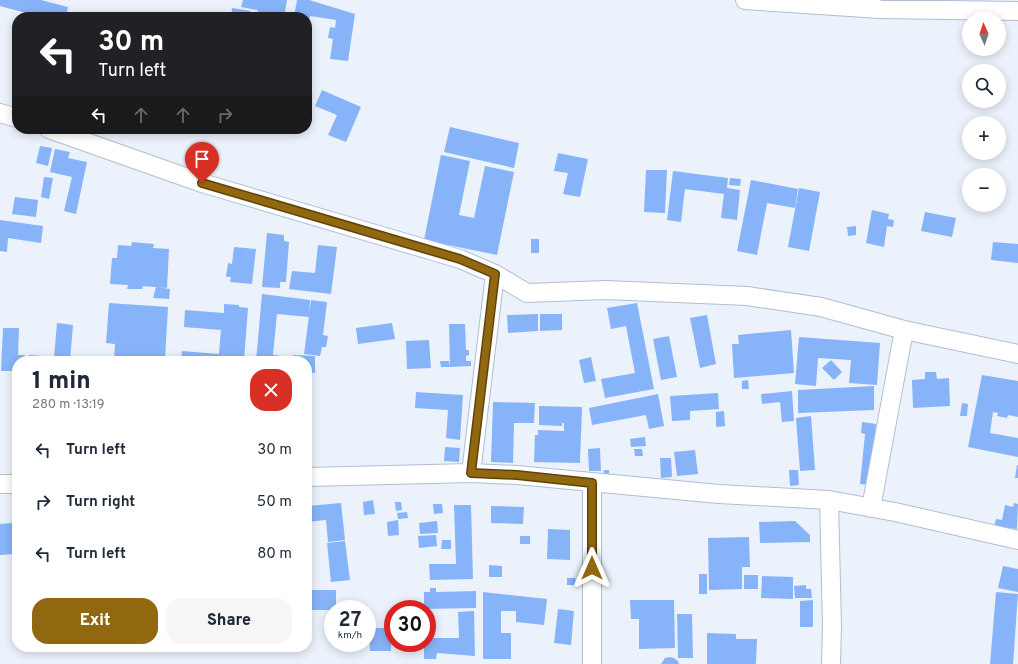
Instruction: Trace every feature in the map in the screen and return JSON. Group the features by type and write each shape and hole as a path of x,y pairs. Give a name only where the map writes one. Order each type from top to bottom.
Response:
{"street":[{"path":"745,0 880,9 1018,11"},
{"path":"0,113 12,117"},
{"path":"63,134 202,183 460,259 495,274 527,293 606,290 747,296 821,307 904,330 1018,354"},
{"path":"471,473 495,274"},
{"path":"871,508 904,330"},
{"path":"312,477 471,473 517,475 719,494 829,500 895,512 1018,540"},
{"path":"592,483 592,664"},
{"path":"0,484 12,484"},
{"path":"829,500 832,627 831,664"}],"building":[{"path":"0,0 41,0 68,7 67,12 22,12 0,6"},
{"path":"243,0 287,0 285,12 258,12 258,10 241,7"},
{"path":"297,0 309,0 355,14 348,61 330,59 333,39 328,38 330,27 335,28 336,20 312,16 312,12 295,12"},
{"path":"232,8 250,11 250,12 232,12"},
{"path":"322,90 361,107 346,142 328,135 337,115 315,106"},
{"path":"450,127 519,143 514,168 444,152"},
{"path":"40,146 52,148 48,166 36,163"},
{"path":"55,149 70,152 68,158 87,162 76,214 64,211 72,177 50,172"},
{"path":"558,153 588,159 580,197 563,194 568,173 554,171"},
{"path":"441,155 470,161 459,215 474,218 485,166 514,172 497,255 424,240"},
{"path":"646,170 667,170 665,213 644,212"},
{"path":"673,171 728,178 727,188 740,190 737,220 721,218 724,194 685,189 681,222 667,220"},
{"path":"44,177 53,178 49,199 41,197"},
{"path":"730,178 741,179 740,186 729,185"},
{"path":"751,180 798,189 795,208 767,203 757,255 737,251"},
{"path":"799,188 820,192 809,251 788,247"},
{"path":"15,197 38,200 36,217 12,214"},
{"path":"872,210 889,214 888,219 894,220 893,227 887,226 884,247 866,243"},
{"path":"925,212 956,218 952,237 921,231"},
{"path":"0,220 43,226 41,243 8,238 7,252 0,251"},
{"path":"856,226 856,235 848,236 847,227"},
{"path":"267,233 284,235 284,241 289,242 286,282 280,282 280,288 262,287"},
{"path":"531,239 539,239 539,253 531,253"},
{"path":"132,242 154,244 153,248 169,249 167,288 143,286 142,289 127,289 128,285 110,284 112,258 117,258 118,245 131,246"},
{"path":"993,242 1018,244 1018,263 991,260"},
{"path":"318,245 337,247 331,294 289,289 292,271 315,273"},
{"path":"234,247 256,249 252,284 230,282 231,277 226,277 228,263 232,264"},
{"path":"156,287 170,289 169,299 153,298"},
{"path":"262,294 310,300 309,317 277,314 273,355 281,356 256,356"},
{"path":"311,300 327,302 323,335 328,336 326,347 322,347 320,356 304,354"},
{"path":"109,303 168,307 165,356 114,356 115,344 106,343"},
{"path":"637,303 654,389 605,398 601,379 635,373 626,326 611,329 607,308"},
{"path":"224,304 239,305 239,307 248,308 244,356 182,356 182,351 219,354 221,330 184,327 185,310 224,313"},
{"path":"538,314 538,331 508,333 507,315"},
{"path":"540,314 562,314 562,330 540,331"},
{"path":"707,315 716,364 700,368 690,318"},
{"path":"57,323 73,325 70,356 54,356"},
{"path":"392,323 395,339 358,344 356,328"},
{"path":"449,324 465,324 466,350 469,350 469,355 466,356 466,361 471,361 471,366 450,367"},
{"path":"3,328 19,328 18,355 25,356 12,356 12,371 1,371"},
{"path":"791,330 794,373 734,378 732,344 739,344 738,335"},
{"path":"669,336 677,377 661,380 653,339"},
{"path":"799,337 880,343 877,385 849,383 851,360 818,358 816,386 795,384"},
{"path":"429,340 431,368 407,369 406,341"},
{"path":"293,355 315,356 315,373 312,373 312,356"},
{"path":"591,357 596,381 584,383 579,360"},
{"path":"831,360 842,372 834,380 822,368"},
{"path":"440,361 449,361 450,367 441,367"},
{"path":"925,372 936,372 937,379 949,378 950,406 913,408 912,380 925,379"},
{"path":"982,375 1018,381 1018,417 1008,415 1007,418 997,416 998,413 993,412 990,433 1018,438 1018,457 968,447"},
{"path":"748,380 749,389 742,389 742,381"},
{"path":"874,386 874,410 798,413 798,390"},
{"path":"792,391 794,421 782,422 780,402 762,404 761,394"},
{"path":"416,392 463,395 460,440 446,438 448,410 415,408"},
{"path":"718,393 719,409 690,411 690,420 672,421 670,396"},
{"path":"658,394 664,426 649,429 646,415 592,425 589,408"},
{"path":"493,402 535,403 534,423 514,423 513,463 491,462"},
{"path":"962,403 968,404 967,416 960,416"},
{"path":"539,406 582,407 580,463 534,462 535,435 538,435 538,430 564,431 564,423 562,423 562,426 539,425"},
{"path":"724,411 725,426 716,427 716,412"},
{"path":"811,416 815,470 800,471 796,418"},
{"path":"862,422 876,424 869,485 860,484 865,434 861,433"},
{"path":"645,437 646,446 631,447 630,439"},
{"path":"445,447 460,448 459,462 444,461"},
{"path":"600,448 601,471 589,471 588,449"},
{"path":"634,449 642,449 643,456 635,456"},
{"path":"695,450 698,474 677,476 674,452"},
{"path":"660,458 671,458 672,477 661,478"},
{"path":"1017,465 1018,478 1015,478"},
{"path":"604,470 609,470 609,475 603,475"},
{"path":"789,470 798,470 799,485 790,486"},
{"path":"373,500 375,514 364,515 363,502"},
{"path":"395,502 401,502 402,510 396,511"},
{"path":"341,503 345,540 328,542 326,520 312,521 312,506"},
{"path":"1014,503 1018,504 1017,529 1003,527 1003,530 994,528 996,519 1002,520 1005,505 1013,507"},
{"path":"433,504 442,504 443,513 434,514"},
{"path":"454,505 471,505 473,579 430,580 429,564 456,564"},
{"path":"491,506 524,507 523,524 491,523"},
{"path":"407,512 408,518 398,519 397,513"},
{"path":"398,520 399,535 388,536 387,522"},
{"path":"437,521 438,533 420,534 419,523"},
{"path":"795,521 810,535 810,542 760,543 759,522"},
{"path":"12,523 12,554 0,555 0,524"},
{"path":"548,529 570,530 570,560 547,559"},
{"path":"436,535 437,546 419,548 418,536"},
{"path":"520,536 530,536 530,544 520,544"},
{"path":"749,537 750,567 742,567 742,589 709,590 708,538"},
{"path":"442,540 451,540 451,549 441,549"},
{"path":"345,541 350,580 331,582 327,543"},
{"path":"489,565 502,566 502,577 489,577"},
{"path":"1003,566 1018,569 1018,592 998,588"},
{"path":"699,574 707,574 707,594 699,594"},
{"path":"744,575 758,575 758,589 744,589"},
{"path":"762,576 793,577 793,599 761,598"},
{"path":"567,578 575,578 576,585 567,585"},
{"path":"806,585 806,589 811,589 812,598 795,598 794,586"},
{"path":"430,588 436,588 436,592 476,591 476,608 436,609 436,600 424,600 424,592 430,592"},
{"path":"312,590 336,590 336,600 324,600 324,610 312,610"},
{"path":"483,592 547,599 544,625 516,622 516,611 501,611 501,633 511,633 511,659 483,659"},
{"path":"996,592 1018,594 1013,664 990,664"},
{"path":"630,600 674,600 675,648 639,649 639,619 631,619"},
{"path":"813,600 813,627 800,627 800,601"},
{"path":"558,609 574,611 571,645 554,643"},
{"path":"474,611 475,656 437,653 436,659 424,659 424,652 436,652 436,638 459,638 458,612"},
{"path":"677,614 692,614 693,658 678,658"},
{"path":"376,628 384,628 384,651 376,651"},
{"path":"707,633 736,634 736,639 757,639 756,664 707,664"},
{"path":"670,657 678,661 679,664 661,664 665,658"}],"route":[{"path":"202,183 460,259 495,274 471,473 517,475 592,483 592,568"}]}
